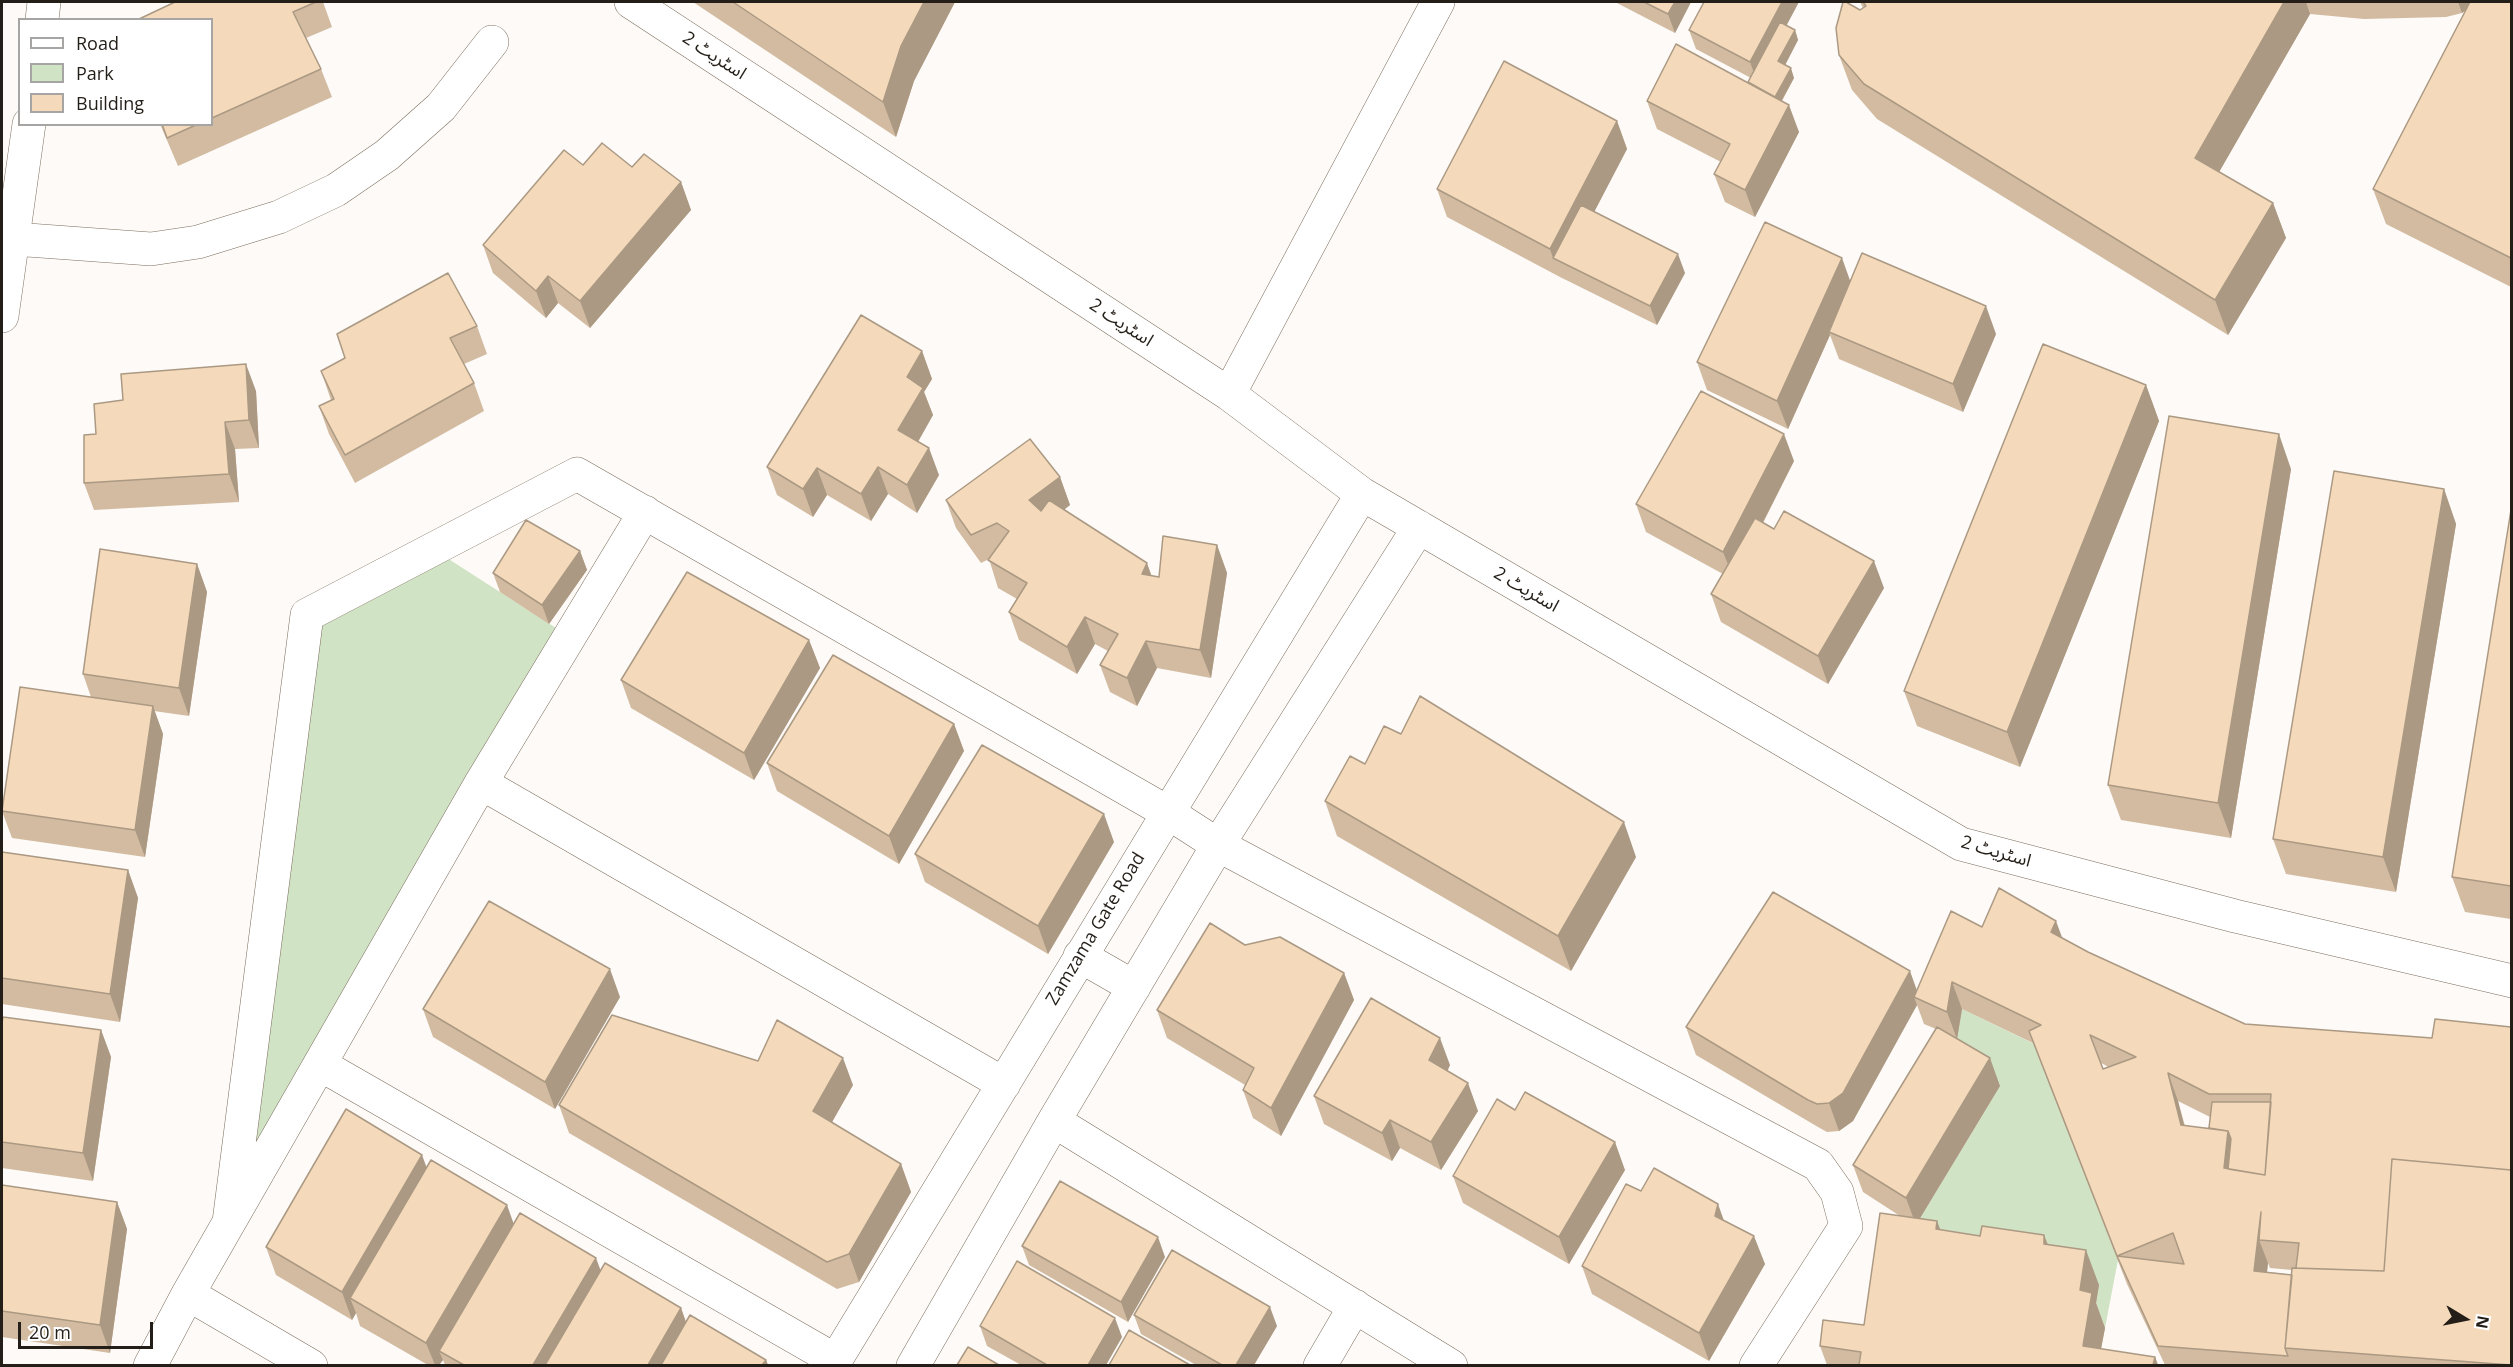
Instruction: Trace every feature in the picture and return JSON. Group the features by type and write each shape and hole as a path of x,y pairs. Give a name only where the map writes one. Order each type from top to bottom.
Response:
{"street":[{"path":"42,18 44,2"},
{"name":"اسٹریٹ 2","path":"631,2 1229,394 1362,494 1961,844 2235,916 2511,981"},
{"path":"1229,394 1438,2"},
{"path":"15,239 151,249 198,242 279,217 336,190 387,155 441,106 492,42"},
{"path":"2,316 15,239 29,126"},
{"path":"229,1222 307,615 577,474 1167,812 1218,845 1818,1165 1838,1192 1846,1226 1756,1365"},
{"name":"Zamzama Gate Road","path":"833,1363 1362,494"},
{"path":"150,1365 188,1294 481,783 645,512"},
{"path":"913,1365 1054,1121 1218,845 1419,527"},
{"path":"481,783 1004,1084"},
{"path":"1080,956 1134,987"},
{"path":"321,1065 833,1363"},
{"path":"1054,1121 1451,1365"},
{"path":"188,1294 311,1365"},
{"path":"1320,1365 1354,1306"}],"green space":[{"path":"433,549 570,637 229,1222 307,615"},
{"path":"1962,1009 2051,1052 2118,1260 2105,1328 1916,1225 2000,1086 1947,1055"}],"building":[{"path":"175,2 316,2 293,12 321,69 213,118 213,18 141,18"},
{"path":"733,2 924,2 901,46 883,102"},
{"path":"1644,2 1675,2 1668,14"},
{"path":"1704,2 1782,2 1750,62 1689,30"},
{"path":"1843,2 1860,10 1866,6 1863,2 2284,2 2195,158 2273,203 2215,300 1864,84 1839,55 1836,28"},
{"path":"2470,2 2511,2 2511,258 2373,189"},
{"path":"1780,22 1795,30 1778,61 1791,68 1775,97 1748,82"},
{"path":"1676,44 1789,105 1745,190 1714,174 1730,144 1647,101"},
{"path":"1504,61 1617,121 1550,249 1437,189"},
{"path":"163,126 194,126 167,138"},
{"path":"602,143 632,167 644,154 681,182 580,301 548,276 536,291 483,245 564,150 583,165"},
{"path":"1581,205 1678,254 1650,306 1553,258"},
{"path":"1765,222 1842,258 1777,401 1697,362"},
{"path":"1862,253 1986,306 1953,384 1829,332"},
{"path":"448,273 477,326 450,338 474,383 345,455 319,406 334,399 321,371 345,358 337,334"},
{"path":"861,315 922,351 907,377 923,388 898,430 929,448 907,485 878,467 861,494 817,468 803,489 767,467"},
{"path":"2043,344 2146,385 2007,732 1904,691"},
{"path":"246,364 249,420 225,422 229,474 84,483 84,435 96,434 94,404 123,400 121,374"},
{"path":"1701,391 1784,434 1723,552 1636,504"},
{"path":"2169,416 2279,434 2218,803 2108,785"},
{"path":"1030,439 1060,477 1029,500 1041,511 1049,500 1147,563 1142,574 1159,577 1163,536 1217,545 1200,650 1146,641 1127,678 1100,665 1118,634 1085,617 1067,647 1009,612 1027,583 988,560 1009,531 997,523 971,535 946,500"},
{"path":"2334,471 2444,489 2383,857 2273,839"},
{"path":"2511,510 2511,886 2452,877"},
{"path":"1784,511 1874,561 1818,656 1711,594 1755,518 1774,529"},
{"path":"526,520 580,551 542,605 493,573"},
{"path":"100,549 197,564 179,688 83,674"},
{"path":"687,572 809,640 744,753 621,680"},
{"path":"833,655 954,724 889,836 767,763"},
{"path":"20,687 153,706 135,830 2,811"},
{"path":"1420,696 1624,822 1558,936 1325,801 1350,756 1365,764 1384,726 1401,734"},
{"path":"982,745 1104,814 1038,926 915,854"},
{"path":"2,852 128,870 110,994 2,978"},
{"path":"1999,888 2056,921 2051,932 2088,952 2245,1024 2432,1038 2435,1019 2511,1027 2511,1170 2392,1159 2384,1271 2296,1268 2299,1243 2259,1240 2261,1212 2254,1271 2292,1275 2285,1348 2288,1356 2158,1346 2117,1256 2029,1031 2041,1025 1952,982 1947,1012 1914,997 1951,911 1982,927","holes":["2090,1035 2136,1057 2103,1069","2168,1073 2209,1094 2271,1094 2265,1175 2224,1168 2228,1131 2181,1125","2173,1233 2184,1264 2117,1256"]},
{"path":"1773,892 1910,971 1843,1093 1829,1103 1817,1104 1808,1100 1686,1027"},
{"path":"489,901 610,969 545,1082 423,1009"},
{"path":"1210,923 1245,945 1280,937 1344,973 1271,1108 1243,1090 1254,1068 1157,1010"},
{"path":"1371,998 1440,1038 1429,1060 1468,1083 1431,1142 1390,1120 1382,1133 1314,1096"},
{"path":"612,1015 758,1061 777,1020 843,1058 813,1111 901,1164 849,1254 827,1262 559,1105"},
{"path":"3,1017 101,1030 83,1153 2,1142"},
{"path":"1937,1027 1990,1058 1906,1198 1853,1165"},
{"path":"1525,1092 1615,1142 1559,1237 1453,1176 1497,1099 1515,1110"},
{"path":"2212,1102 2271,1102 2265,1175 2228,1169 2231,1139 2228,1131 2209,1128"},
{"path":"346,1109 422,1155 342,1292 266,1247"},
{"path":"2392,1159 2511,1170 2511,1365 2285,1348 2292,1268 2384,1271"},
{"path":"431,1160 507,1205 426,1343 350,1298"},
{"path":"1654,1168 1718,1204 1715,1216 1754,1236 1699,1333 1582,1266 1626,1184 1641,1191"},
{"path":"1060,1181 1158,1237 1121,1302 1022,1246"},
{"path":"2,1185 117,1202 100,1325 2,1311"},
{"path":"520,1213 596,1258 533,1365 464,1365 439,1351"},
{"path":"1880,1213 1937,1221 1936,1229 1980,1236 1982,1226 2044,1235 2044,1244 2086,1250 2080,1290 2092,1293 2083,1346 2155,1357 2153,1365 1859,1365 1861,1352 1820,1346 1823,1320 1864,1325"},
{"path":"1172,1250 1270,1307 1236,1365 1222,1365 1134,1315"},
{"path":"1017,1261 1115,1318 1088,1365 1047,1365 980,1326"},
{"path":"605,1263 681,1308 648,1365 545,1365"},
{"path":"690,1315 766,1360 762,1365 661,1365"},
{"path":"1129,1330 1190,1365 1109,1365"},
{"path":"968,1347 999,1365 957,1365"}]}
